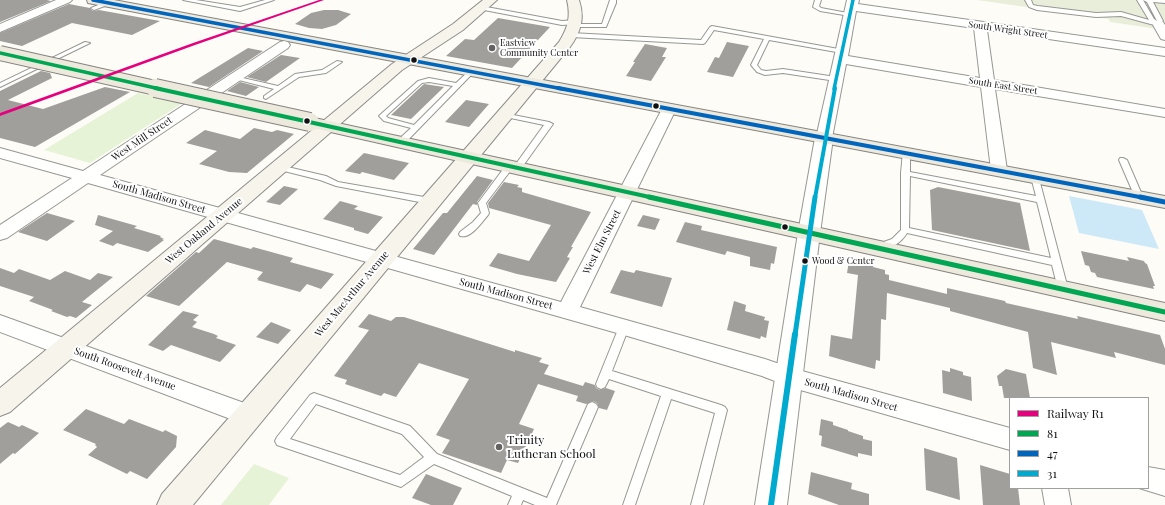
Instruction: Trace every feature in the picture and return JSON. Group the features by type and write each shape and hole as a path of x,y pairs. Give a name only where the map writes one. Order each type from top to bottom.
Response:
{"main road":[{"path":"574,0 577,17 574,28"},
{"path":"103,3 404,58 1165,202"},
{"name":"West Oakland Avenue","path":"0,404 279,167 319,124 404,58 452,32 486,4"},
{"name":"West MacArthur Avenue","path":"174,505 531,83 574,28"},
{"path":"0,53 469,156 1165,312"}],"street":[{"path":"0,28 66,0"},
{"path":"771,505 790,377 808,233 824,138 852,7"},
{"name":"South Wright Street","path":"852,7 1165,52"},
{"path":"1160,22 1165,36"},
{"path":"980,25 999,170"},
{"name":"West Mill Street","path":"0,234 284,45"},
{"name":"South East Street","path":"841,55 987,83 1165,113"},
{"name":"West Elm Street","path":"568,311 668,109"},
{"name":"South Madison Street","path":"0,153 381,260 624,326 765,368 790,377 1009,439"},
{"name":"South Roosevelt Avenue","path":"0,323 249,415"},
{"path":"1149,478 1165,483"},
{"path":"1055,489 1058,505"}],"lane":[{"path":"186,0 240,9 271,0"},
{"path":"574,28 604,26 613,0"},
{"path":"818,0 816,7 820,9 852,7"},
{"path":"1028,0 1031,6 1037,8 1096,15 1121,14 1160,22"},
{"path":"1140,0 1152,20 1160,22"},
{"path":"1146,0 1165,5"},
{"path":"1151,1 1160,22"},
{"path":"1151,1 1165,1"},
{"path":"486,4 562,23 574,28 703,42 712,28 767,38 841,55"},
{"path":"1148,13 1160,22"},
{"path":"767,38 754,66 759,71 765,73 788,71 836,79"},
{"path":"0,85 87,43"},
{"path":"266,97 298,75 324,72 339,62"},
{"path":"401,142 472,71"},
{"path":"234,78 279,88"},
{"path":"415,127 386,120 382,116 420,82 429,80 457,85"},
{"path":"463,234 476,224 485,213 482,203 549,124 503,115"},
{"path":"876,247 894,243 902,236 905,230 906,153"},
{"path":"1123,160 1139,197"},
{"path":"279,167 323,178 336,184 430,201"},
{"path":"905,173 1041,200"},
{"path":"1036,177 1063,289"},
{"path":"905,230 1057,263"},
{"path":"624,326 604,379 667,393 721,410 696,505"},
{"path":"629,505 667,393"},
{"path":"433,458 400,481 281,441 314,398 406,430 433,458 550,505 592,407"},
{"path":"514,505 520,493"}],"green space":[{"path":"977,0 1165,0 1165,30 1110,22 1109,19"},
{"path":"138,93 184,102 90,163 44,150"},
{"path":"254,464 289,478 269,505 221,505"}],"water":[{"path":"1069,196 1142,210 1159,249 1079,233"}],"building":[{"path":"0,0 47,0 51,1 0,22"},
{"path":"69,4 90,8 93,11 99,10 160,21 132,35 72,23 22,46 0,41 0,33"},
{"path":"324,10 338,10 351,14 336,25 322,29 309,28 295,24 311,13"},
{"name":"Eastview Community Center","path":"498,18 550,27 512,68 446,56 465,39 474,40"},
{"path":"727,42 749,46 733,77 707,72 715,57 719,58"},
{"path":"645,44 667,48 662,57 666,57 651,81 626,76"},
{"path":"248,48 263,51 209,87 191,83"},
{"path":"281,55 300,58 266,82 247,77"},
{"path":"41,71 50,73 52,78 8,100 43,109 105,87 130,92 35,147 0,138 0,91"},
{"path":"240,82 259,87 246,96 227,91"},
{"path":"424,84 444,87 411,119 391,115"},
{"path":"466,100 489,104 469,127 445,122"},
{"path":"254,128 272,132 277,130 294,134 247,173 229,172 199,164 217,151 186,143 205,130 240,139"},
{"path":"364,153 409,163 394,180 362,172 360,174 345,171"},
{"path":"477,176 493,180 477,202 477,205 473,204 434,255 413,249 443,213 447,213"},
{"path":"504,182 519,185 517,187 522,188 522,192 591,212 571,247 573,247 567,257 570,258 556,282 517,274 489,266 498,253 529,261 551,225 489,208 488,203"},
{"path":"284,186 298,189 280,205 266,202"},
{"path":"938,187 1020,203 1030,251 932,230 930,190"},
{"path":"340,201 358,206 354,209 383,217 368,234 354,230 354,228 323,219"},
{"path":"47,213 75,221 47,241 18,232"},
{"path":"98,215 137,226 134,228 161,236 160,237 164,239 162,240 164,240 148,252 117,243 113,246 99,241 113,231 95,225"},
{"path":"643,215 660,219 655,230 637,226"},
{"path":"685,222 702,226 701,230 777,247 774,264 771,263 770,270 750,266 750,257 727,251 725,255 676,242"},
{"path":"214,239 251,249 253,247 293,258 290,262 334,274 321,289 307,284 300,292 257,280 263,272 227,262 179,306 146,296 196,252 199,253"},
{"path":"1081,251 1129,261 1127,257 1144,261 1147,264 1155,286 1153,286 1154,289 1097,277 1095,273 1091,272 1089,266 1085,265"},
{"path":"849,261 885,270 885,274 889,275 889,280 947,294 947,288 1078,319 1077,316 1160,335 1165,349 1165,365 1114,352 1116,358 1051,342 1057,375 1033,368 1028,332 950,311 950,308 887,293 886,320 881,319 880,361 876,360 875,369 829,356 831,335 852,339 858,275 847,273"},
{"path":"0,268 14,273 19,269 50,280 65,271 90,280 98,273 113,277 82,302 92,305 76,318 70,316 67,317 51,311 53,310 29,301 34,297 0,286"},
{"path":"621,270 634,273 636,270 672,278 662,307 610,293"},
{"path":"734,301 746,305 745,311 765,317 764,320 769,321 766,338 761,336 760,339 727,330"},
{"path":"183,311 199,315 193,320 197,322 192,327 214,334 218,336 216,338 236,345 220,362 171,345 163,351 148,345"},
{"path":"369,314 391,321 396,317 404,317 515,352 515,350 542,358 539,362 549,365 544,374 583,386 585,382 595,385 596,388 600,390 606,388 615,391 607,410 599,408 597,403 593,401 586,404 576,401 578,396 538,384 519,424 534,429 518,463 507,460 501,473 442,453 450,440 436,435 469,379 419,363 396,397 384,393 381,396 345,384 347,380 334,376 369,330 358,327"},
{"path":"271,322 291,330 278,344 256,337"},
{"path":"950,368 963,372 963,375 971,377 972,401 943,393 942,370 950,372"},
{"path":"1006,369 1026,374 1030,397 1004,398 1002,386 999,386 997,376"},
{"path":"86,409 124,424 129,419 163,432 165,430 177,436 176,447 147,479 130,471 127,474 88,455 97,447 95,445 96,444 63,430"},
{"path":"821,419 833,422 833,425 863,436 863,439 872,441 872,456 858,453 858,457 821,446 822,436 819,435"},
{"path":"8,422 19,427 22,425 39,433 15,454 13,453 0,464 0,428"},
{"path":"924,448 957,458 960,500 926,490"},
{"path":"980,465 1009,474 1009,489 1018,489 1020,505 983,505"},
{"path":"811,472 852,483 851,489 869,494 869,505 839,505 808,494"},
{"path":"426,474 462,488 453,505 431,505 412,498"}],"rail line":[{"name":"R1","path":"0,115 194,44 322,0"}],"transit line":[{"name":"47","path":"93,0 1165,202"},
{"name":"31","path":"771,505 808,239 826,133 853,0"},
{"name":"81","path":"0,53 1165,312"}],"place":[{"name":"Eastview Community Center","path":"492,48"},
{"name":"Wood & Center","path":"805,261"},
{"name":"Trinity Lutheran School","path":"499,447"}]}
